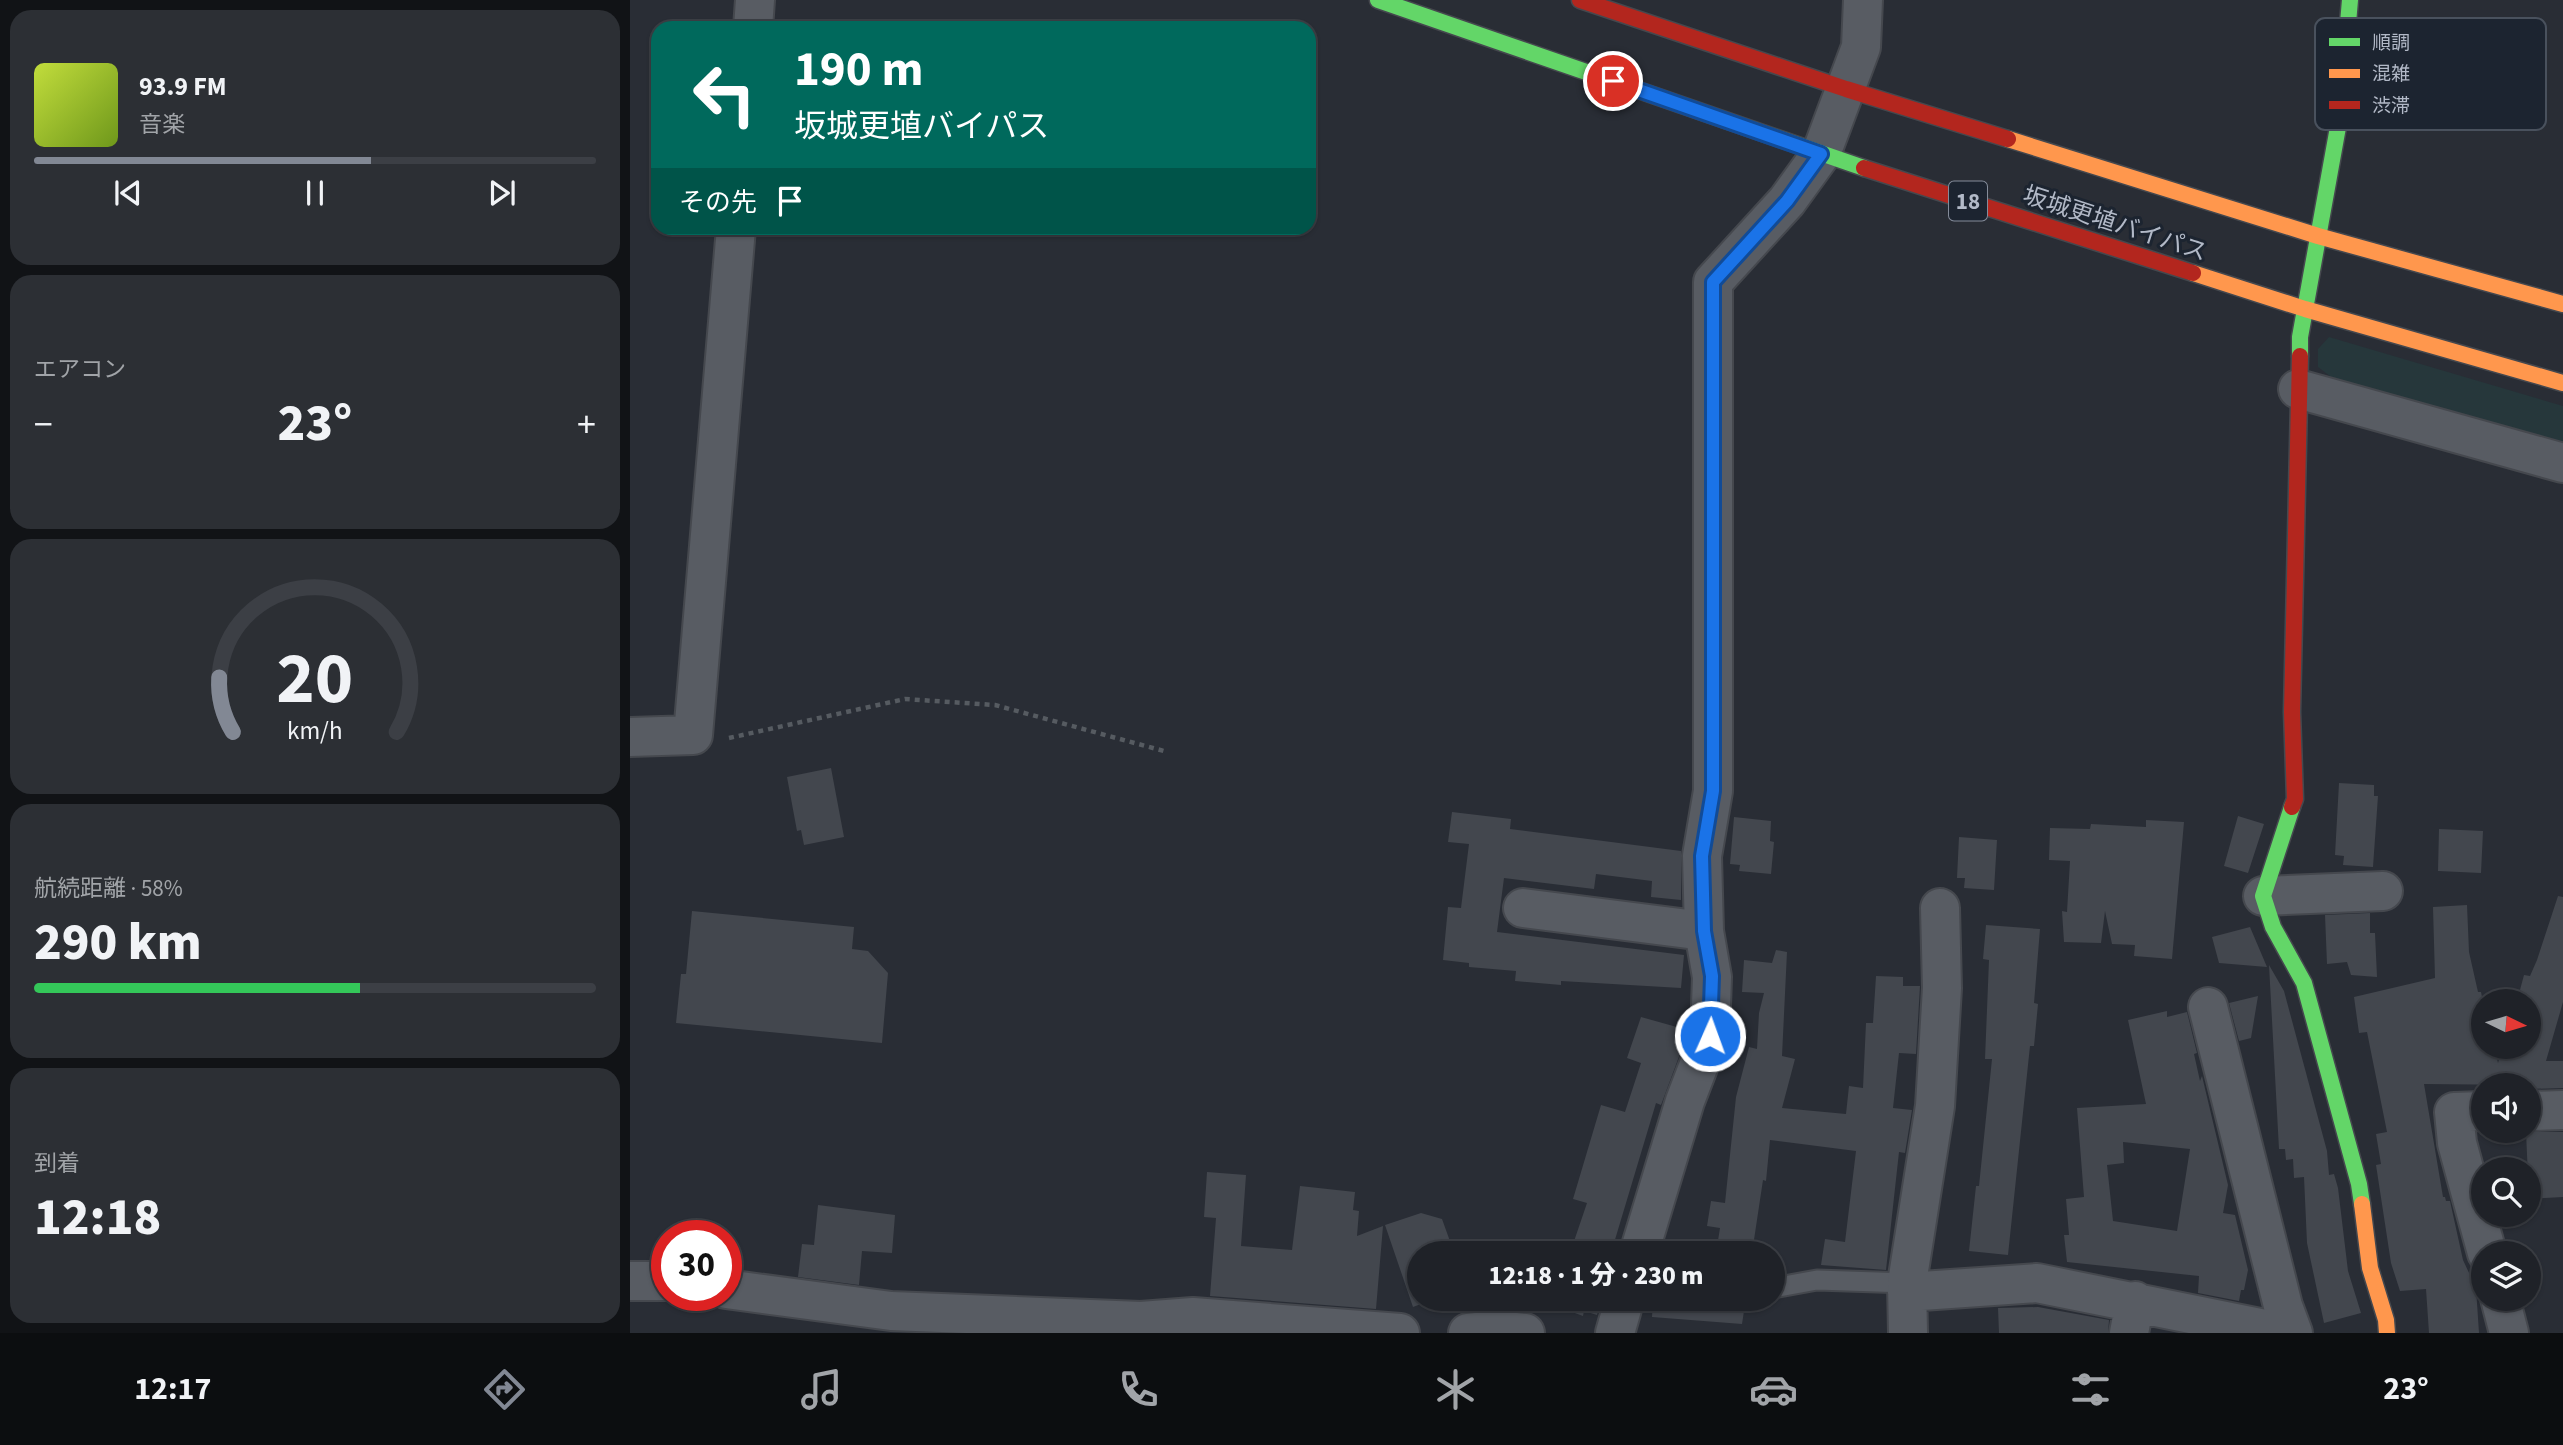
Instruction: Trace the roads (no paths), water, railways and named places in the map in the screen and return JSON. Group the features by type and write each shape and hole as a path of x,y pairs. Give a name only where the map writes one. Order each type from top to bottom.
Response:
{"main road":[{"name":"坂城更埴バイパス","path":"1378,0 1821,154 2305,309 2563,383"},
{"name":"坂城更埴バイパス","path":"1580,0 1846,89 2318,236 2563,304"},
{"path":"2348,18 2350,0"},
{"path":"2337,130 2300,337 2292,712 2295,799 2263,897 2273,927 2304,984 2359,1184 2370,1268 2387,1333"}],"street":[{"path":"754,21 755,0"},
{"path":"1643,1241 1685,1101 1710,1036 1712,976 1704,931 1702,856 1713,791 1713,282 1787,201 1821,154 1861,47 1863,0"},
{"path":"630,737 693,735 735,235"},
{"path":"2298,388 2563,463"},
{"path":"2263,897 2383,891"},
{"path":"1523,908 1704,931"},
{"path":"1908,1333 1907,1288 1935,1107 1942,988 1940,908"},
{"path":"2208,1007 2283,1306 2293,1333"},
{"path":"2541,1111 2563,1110"},
{"path":"2471,1111 2454,1112 2457,1143 2484,1241"},
{"path":"630,1281 651,1281"},
{"path":"1907,1288 2037,1283 2132,1317 2285,1333"},
{"path":"742,1291 891,1311 1139,1327 1192,1317 1400,1333"},
{"path":"1615,1333 1621,1311"},
{"path":"2503,1311 2509,1333"},
{"path":"1468,1333 1496,1330 1525,1333"}],"lane":[{"path":"1785,1286 1817,1280 1907,1288"}]}
